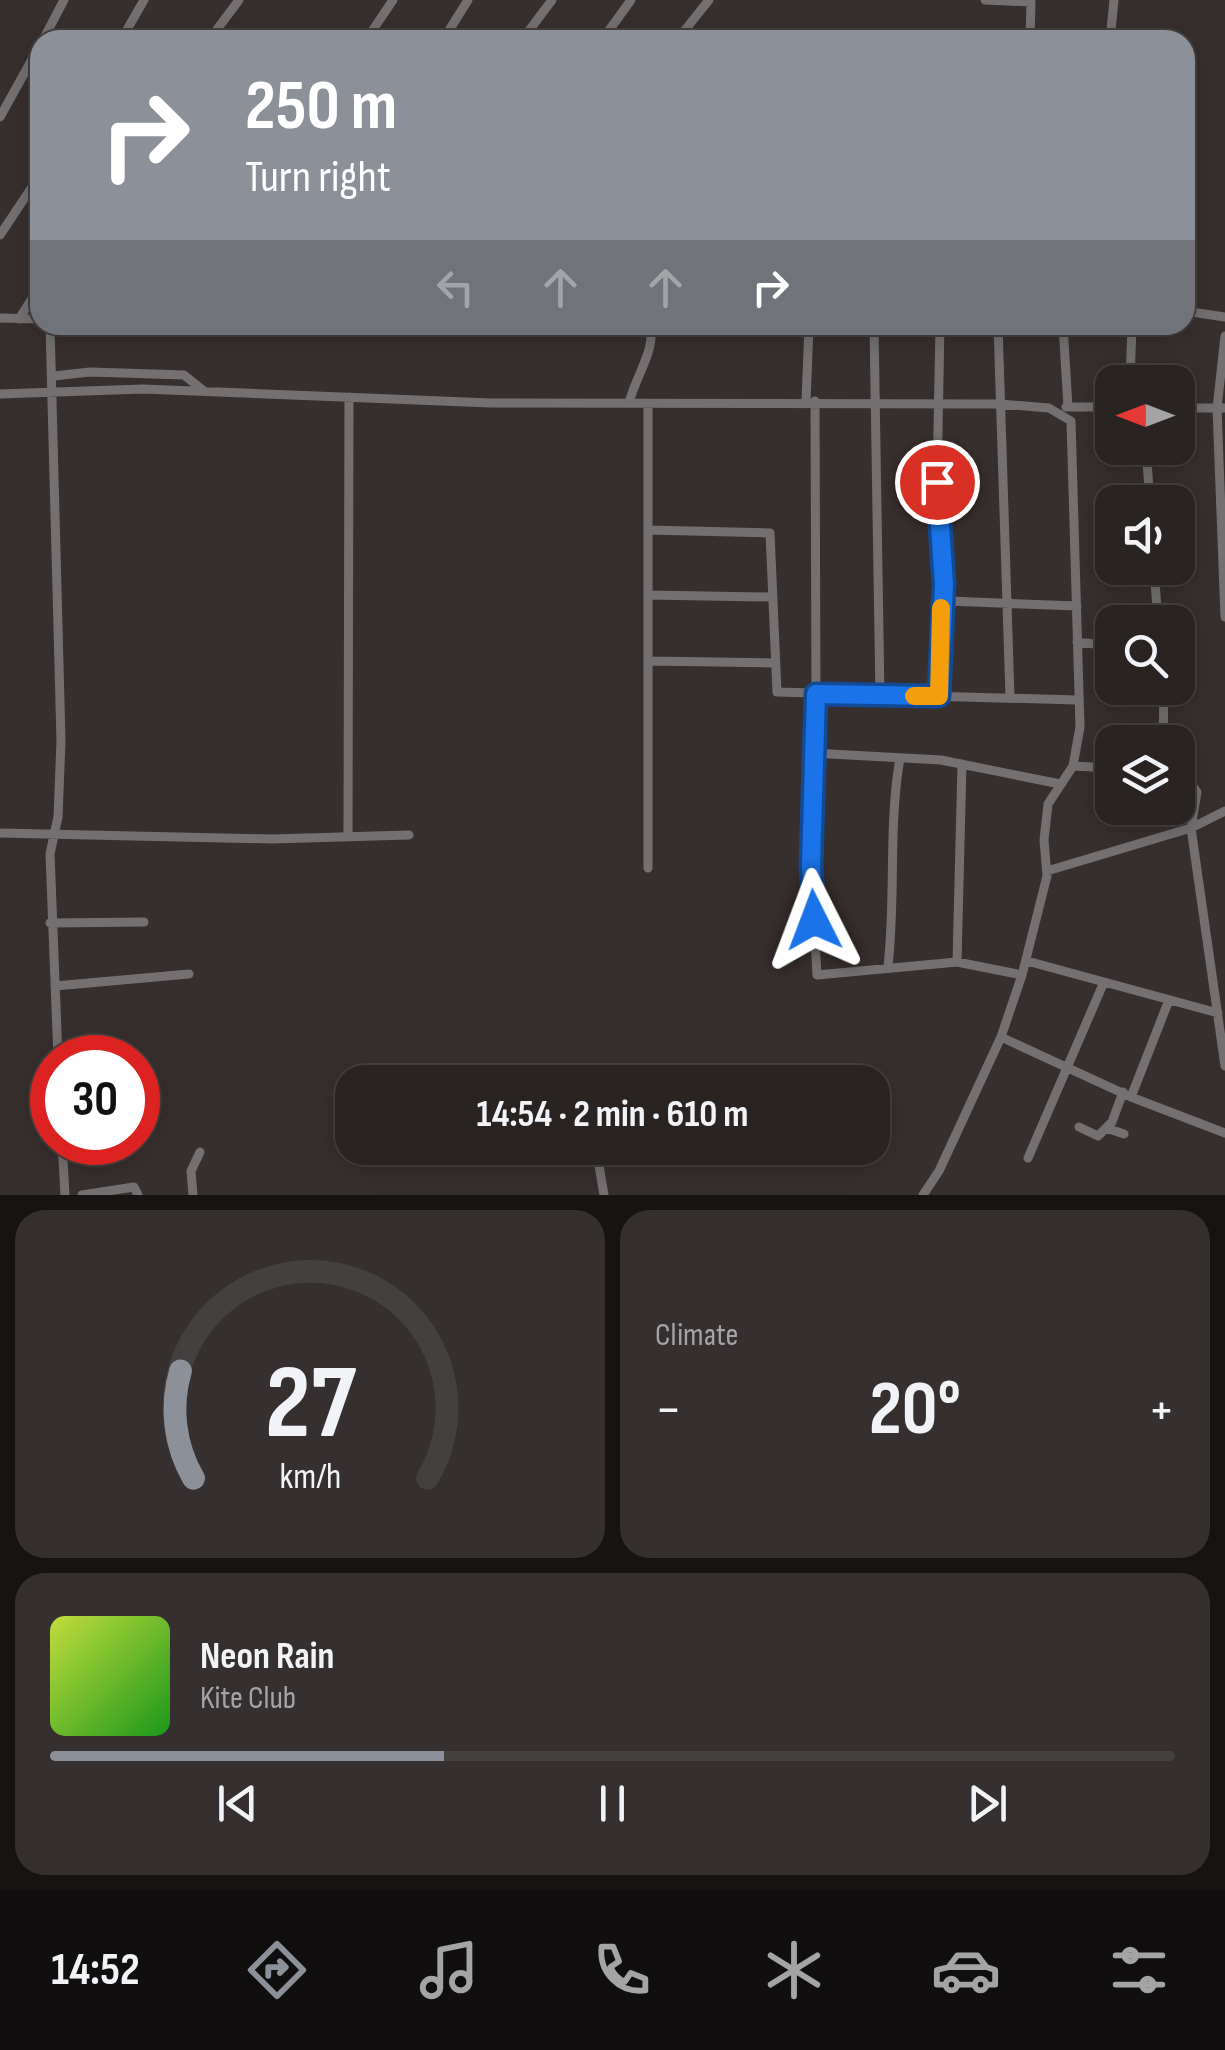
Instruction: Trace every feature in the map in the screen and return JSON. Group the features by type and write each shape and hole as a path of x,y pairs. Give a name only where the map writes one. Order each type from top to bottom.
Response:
{"street":[{"path":"48,30 64,0"},
{"path":"127,30 144,0"},
{"path":"216,30 238,0"},
{"path":"373,30 393,0"},
{"path":"449,30 468,0"},
{"path":"530,30 552,0"},
{"path":"609,30 631,0"},
{"path":"685,30 709,0"},
{"path":"985,0 1031,1 1030,30"},
{"path":"1111,30 1114,0"},
{"path":"0,117 30,62"},
{"path":"0,235 30,190"},
{"path":"20,319 30,302"},
{"path":"1195,312 1225,317"},
{"path":"0,318 30,319"},
{"path":"51,335 62,741 56,832 50,854 57,1035"},
{"path":"630,403 634,378 652,342 650,335"},
{"path":"809,335 816,694 811,866 817,974 957,962 1022,975"},
{"path":"874,335 880,696"},
{"path":"939,696 944,584 937,482 940,335"},
{"path":"998,335 1010,698"},
{"path":"1063,335 1068,407"},
{"path":"1131,365 1132,335"},
{"path":"1225,336 1221,408 1225,616"},
{"path":"54,376 90,372 184,375 204,391"},
{"path":"0,394 22,396 53,389 648,405 811,402 1095,406"},
{"path":"348,834 350,397"},
{"path":"648,405 648,868"},
{"path":"923,1195 939,1171 1001,1037 1027,961 1047,871 1044,840 1048,804 1073,766 1080,727 1071,421 1082,406"},
{"path":"1049,408 1071,421"},
{"path":"1195,408 1221,408"},
{"path":"940,495 948,601 1007,600 1076,606"},
{"path":"648,530 770,533 776,692 1077,700"},
{"path":"648,595 771,597"},
{"path":"1077,642 1095,644"},
{"path":"648,661 772,663"},
{"path":"812,754 962,764 1060,784"},
{"path":"888,966 894,916 892,803 900,758"},
{"path":"957,962 962,764"},
{"path":"1073,766 1095,767"},
{"path":"1047,871 1192,828 1225,811"},
{"path":"1192,825 1225,1066"},
{"path":"0,834 56,832 252,839 409,834"},
{"path":"50,923 144,922"},
{"path":"1027,961 1218,1012"},
{"path":"55,986 190,974"},
{"path":"1028,1158 1104,982"},
{"path":"1080,1128 1098,1136 1106,1128 1127,1094 1169,1000"},
{"path":"1001,1037 1225,1133"},
{"path":"1106,1128 1124,1134"},
{"path":"193,1195 191,1171 200,1152"},
{"path":"63,1165 65,1195"},
{"path":"599,1165 604,1195"},
{"path":"82,1195 134,1187 138,1195"}],"slow traffic":[{"path":"914,696 939,696 941,608"}],"route":[{"path":"814,920 811,866 816,694 939,696 944,584 937,482"}]}
